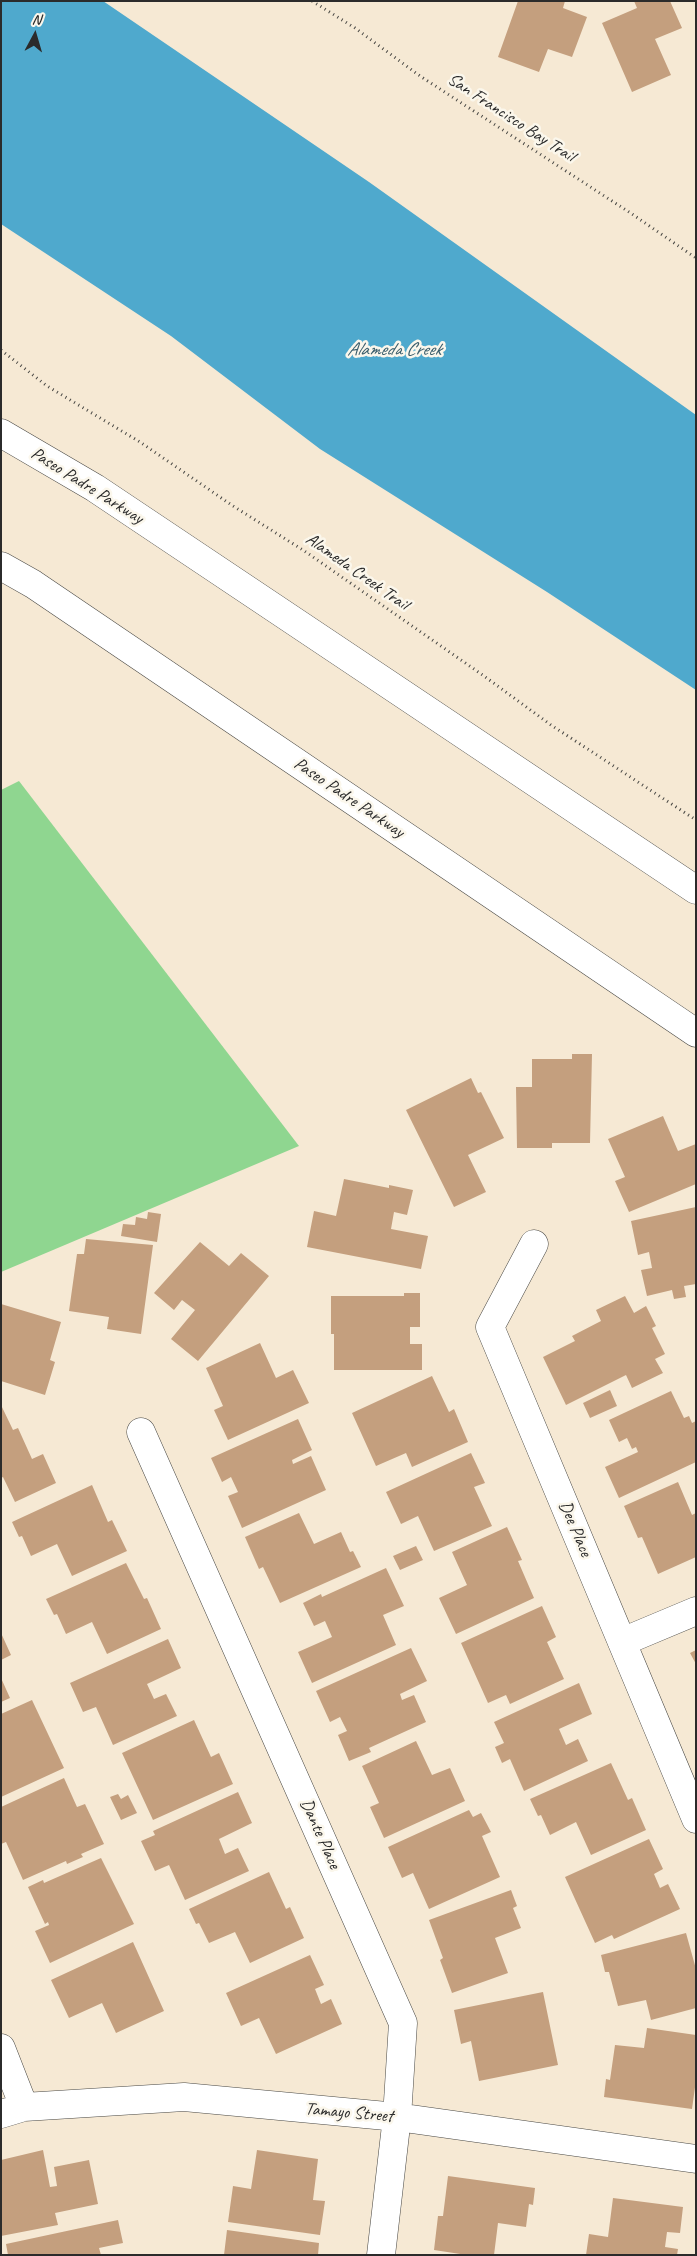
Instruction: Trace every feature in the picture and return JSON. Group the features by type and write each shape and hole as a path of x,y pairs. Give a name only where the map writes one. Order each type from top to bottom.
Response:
{"street":[{"name":"Paseo Padre Parkway","path":"1,433 95,488 696,890"},
{"name":"Paseo Padre Parkway","path":"1,566 33,584 696,1033"},
{"name":"Dee Place","path":"534,1244 490,1327 696,1819"},
{"name":"Dante Place","path":"141,1432 403,2022 397,2117 381,2255"},
{"path":"622,1642 696,1611"},
{"path":"1,2048 13,2111"},
{"name":"Tamayo Street","path":"13,2111 184,2097 397,2117 696,2160"}],"path":[{"name":"San Francisco Bay Trail","path":"312,1 355,28 420,76 632,214 696,258"},
{"name":"Alameda Creek Trail","path":"1,350 47,386 140,442 233,506 303,550 551,725 696,820"}],"green space":[{"path":"19,781 299,1146 1,1272 1,790"}],"water":[{"name":"Alameda Creek","path":"1,1 103,1 369,182 696,415 696,690 547,592 320,449 171,336 1,224"}],"building":[{"path":"518,1 565,1 563,8 587,17 572,57 548,49 539,72 498,57"},
{"path":"634,1 670,1 682,28 655,39 671,75 632,92 602,23 637,8"},
{"path":"572,1054 592,1054 590,1143 552,1143 552,1148 517,1148 516,1087 532,1087 532,1059 572,1059"},
{"path":"471,1078 478,1093 481,1092 504,1138 468,1155 486,1192 454,1207 406,1110"},
{"path":"663,1116 678,1151 696,1144 696,1184 629,1212 615,1181 625,1177 608,1139"},
{"path":"344,1179 389,1188 389,1185 413,1190 407,1215 394,1212 391,1229 428,1236 421,1269 307,1247 314,1211 336,1216"},
{"path":"696,1207 696,1284 684,1286 686,1297 674,1299 672,1290 647,1296 641,1270 652,1268 649,1252 638,1255 631,1221"},
{"path":"148,1212 161,1214 157,1242 121,1236 123,1224 135,1225 136,1217 147,1219"},
{"path":"86,1239 153,1245 141,1334 107,1329 109,1317 69,1311 77,1254 84,1254"},
{"path":"200,1242 229,1266 241,1253 269,1276 198,1361 171,1339 195,1310 182,1300 174,1310 154,1293"},
{"path":"404,1293 420,1293 420,1327 410,1327 410,1344 422,1344 422,1370 334,1370 334,1334 331,1334 331,1296 404,1296"},
{"path":"625,1296 634,1313 646,1306 656,1326 652,1328 665,1354 655,1359 663,1373 632,1388 626,1375 566,1405 543,1357 575,1341 572,1336 601,1321 596,1310"},
{"path":"1,1304 61,1322 50,1360 55,1362 45,1395 1,1381"},
{"path":"260,1343 276,1378 293,1370 309,1403 228,1440 214,1410 223,1406 206,1368"},
{"path":"432,1376 449,1412 454,1409 468,1442 412,1467 406,1453 376,1466 352,1413"},
{"path":"610,1390 617,1406 590,1418 583,1403"},
{"path":"671,1391 684,1418 689,1416 692,1423 696,1421 696,1462 619,1498 605,1467 638,1452 636,1447 632,1449 627,1438 619,1442 609,1420"},
{"path":"1,1405 13,1430 18,1428 32,1459 43,1454 56,1483 15,1502 3,1477 1,1478"},
{"path":"298,1419 312,1450 292,1460 293,1464 311,1456 326,1490 242,1528 228,1496 238,1492 231,1477 222,1482 211,1458"},
{"path":"471,1453 485,1483 474,1487 492,1526 434,1551 418,1516 401,1524 386,1492"},
{"path":"678,1482 692,1515 696,1513 696,1557 658,1574 642,1537 638,1538 624,1506"},
{"path":"92,1485 108,1522 112,1520 127,1551 72,1576 57,1544 31,1556 22,1536 19,1537 12,1522"},
{"path":"299,1513 314,1544 341,1532 350,1552 353,1551 361,1567 280,1603 263,1567 259,1569 245,1537"},
{"path":"507,1527 522,1560 518,1561 534,1598 456,1634 439,1598 467,1585 452,1552"},
{"path":"416,1546 423,1560 400,1570 393,1556"},
{"path":"126,1563 144,1599 147,1598 161,1629 107,1654 92,1622 66,1634 57,1614 54,1615 46,1599"},
{"path":"386,1568 404,1606 383,1615 396,1645 312,1683 298,1652 332,1637 325,1621 314,1626 303,1603 321,1594 322,1597"},
{"path":"542,1606 556,1637 547,1642 564,1679 510,1704 506,1695 488,1703 461,1643"},
{"path":"1,1633 11,1655 1,1660"},
{"path":"168,1639 181,1668 147,1684 154,1699 166,1694 177,1716 113,1745 96,1707 83,1712 70,1683"},
{"path":"411,1648 427,1681 400,1694 402,1700 414,1695 426,1722 369,1748 371,1752 349,1761 338,1735 347,1731 340,1717 330,1722 316,1691"},
{"path":"696,1650 696,1664 690,1653"},
{"path":"1,1678 10,1698 1,1702"},
{"path":"579,1683 592,1714 559,1729 566,1745 578,1739 588,1761 524,1791 510,1759 502,1763 495,1747 504,1743 494,1722"},
{"path":"32,1700 64,1768 1,1797 1,1714"},
{"path":"194,1720 211,1757 219,1753 233,1784 153,1820 122,1753"},
{"path":"416,1741 432,1775 450,1768 465,1801 384,1838 370,1807 379,1803 362,1766"},
{"path":"611,1763 628,1800 632,1798 646,1830 591,1855 576,1822 550,1835 541,1815 538,1816 530,1799"},
{"path":"64,1778 77,1807 85,1804 104,1844 81,1854 83,1857 67,1864 66,1861 23,1880 6,1842 1,1844 1,1807"},
{"path":"238,1792 252,1823 219,1839 225,1854 238,1848 249,1871 185,1900 169,1865 155,1871 141,1841 155,1835 153,1831"},
{"path":"118,1794 121,1799 128,1795 137,1813 121,1820 110,1797"},
{"path":"469,1810 473,1817 481,1813 491,1832 482,1836 500,1877 429,1909 413,1873 402,1878 388,1847"},
{"path":"649,1839 663,1869 654,1874 660,1888 668,1884 680,1909 614,1939 612,1935 595,1943 565,1877"},
{"path":"101,1858 134,1924 50,1963 35,1931 49,1925 48,1922 45,1924 28,1887 43,1880 44,1883"},
{"path":"269,1872 286,1909 290,1907 304,1938 250,1963 235,1932 209,1943 199,1923 196,1924 189,1909"},
{"path":"511,1890 517,1906 513,1908 521,1928 495,1938 508,1973 452,1993 440,1960 443,1958 429,1920"},
{"path":"686,1933 696,1969 696,2008 651,2020 646,2000 618,2006 609,1972 605,1972 601,1955"},
{"path":"133,1942 164,2011 116,2033 102,2003 69,2018 51,1980"},
{"path":"310,1955 324,1985 315,1989 321,2004 331,1999 342,2024 276,2054 259,2018 241,2026 226,1993"},
{"path":"543,1992 558,2065 479,2081 471,2041 461,2044 454,2010"},
{"path":"647,2028 696,2035 696,2080 692,2109 604,2097 606,2079 610,2080 615,2045 644,2048"},
{"path":"43,2150 50,2187 57,2186 54,2167 89,2160 98,2204 55,2213 58,2225 1,2236 1,2160"},
{"path":"257,2150 318,2159 313,2200 325,2201 320,2235 228,2222 233,2186 251,2189"},
{"path":"448,2176 535,2188 533,2205 529,2204 526,2227 498,2223 494,2255 467,2255 434,2250 438,2216 443,2216"},
{"path":"613,2198 683,2207 680,2233 667,2232 665,2247 678,2249 677,2255 586,2255 589,2234 608,2237"},
{"path":"118,2220 123,2243 99,2248 101,2255 8,2255 6,2244"},
{"path":"227,2230 319,2243 318,2255 224,2255"}]}
